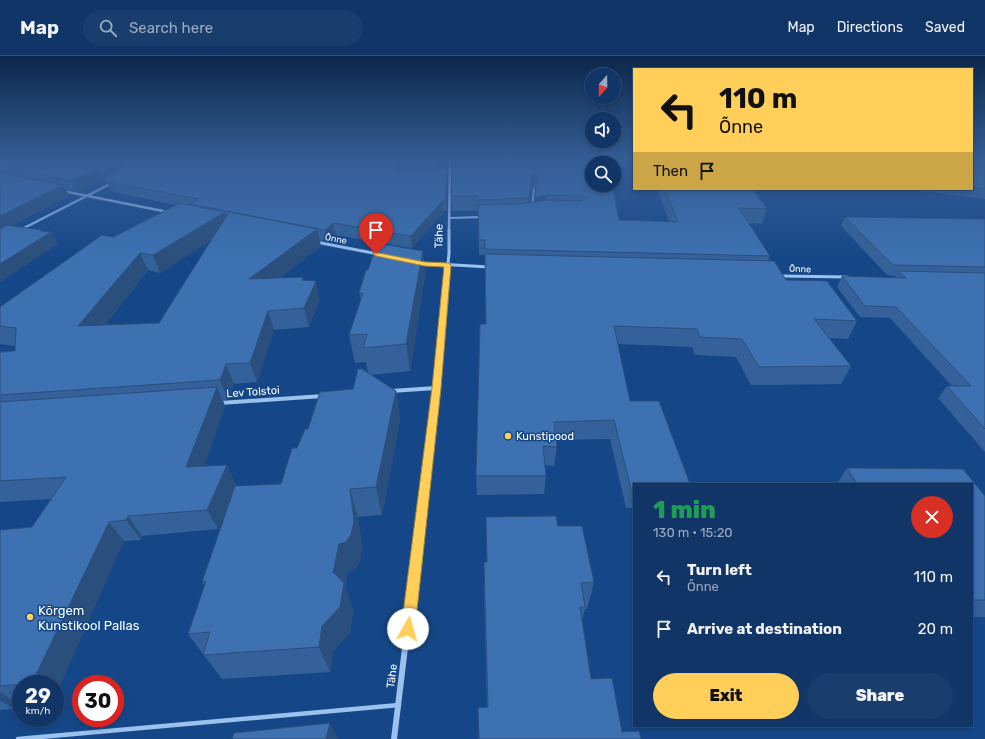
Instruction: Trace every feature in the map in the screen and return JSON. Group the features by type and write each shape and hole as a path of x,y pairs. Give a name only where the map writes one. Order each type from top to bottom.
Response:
{"street":[{"path":"71,193 169,212"},
{"path":"20,230 92,193"},
{"name":"Tähe","path":"394,739 436,388 448,265 450,193"},
{"name":"Õnne","path":"314,241 384,255"},
{"path":"418,262 496,268"},
{"name":"Õnne","path":"778,276 855,278"},
{"path":"389,392 436,388"},
{"name":"Lev Tolstoi","path":"214,404 326,396"}],"lane":[{"path":"532,208 534,193"},
{"path":"450,218 487,217"},
{"path":"18,739 399,705"}],"building":[{"path":"0,193 47,193 0,216"},
{"path":"167,193 446,193 446,200 443,200 411,236 333,223 325,230 190,204 199,199"},
{"path":"451,193 530,193 529,198 478,200 478,196 451,196"},
{"path":"535,193 614,193 619,220 678,222 667,193 756,193 767,209 739,208 770,256 485,249 485,240 479,240 478,205 519,204 547,200 582,201 585,198 583,196 547,195 535,197"},
{"path":"180,203 225,212 153,255 140,253 78,326 159,323 229,212 317,229 249,279 303,277 302,280 316,281 304,308 268,311 250,363 226,364 220,380 0,395 0,352 15,351 16,328 0,326 0,307 102,235 113,237"},
{"path":"845,217 985,219 985,267 893,265"},
{"path":"7,225 51,232 0,264 0,229"},
{"path":"377,243 423,251 406,344 363,348 367,334 349,335 363,293 359,293 366,270 368,270"},
{"path":"485,254 774,261 786,280 827,281 857,321 814,319 851,366 759,367 742,339 700,337 697,329 614,326 630,401 659,401 690,483 633,483 633,489 631,489 614,420 554,422 557,447 543,446 546,476 476,476 480,324 486,324"},
{"path":"898,271 985,273 985,429 947,386 971,386 896,307 865,306 842,276 906,278"},
{"path":"358,369 362,369 396,391 376,487 350,489 354,521 351,535 346,542 339,544 333,572 344,583 340,607 322,626 319,647 203,655 210,632 188,634 206,581 202,582 235,486 281,484 292,448 297,448 305,429 308,429 320,392 353,389"},
{"path":"217,387 186,467 227,465 207,510 128,516 126,520 109,522 36,675 12,675 12,685 0,686 0,530 32,527 66,477 0,481 0,402"},
{"path":"847,468 963,469 985,496 985,600 973,600 973,483 856,483"},
{"path":"556,516 558,526 582,526 594,582 581,583 585,607 580,607 591,679 612,678 622,732 639,731 641,739 479,739 478,708 488,707 484,562 487,562 486,517"},
{"path":"330,723 326,739 232,739 234,733"}],"place":[{"name":"Kunstipood","path":"508,436"},
{"name":"Kõrgem Kunstikool Pallas","path":"30,617"}],"route":[{"path":"376,254 425,264 448,265 436,388 408,629"}]}
